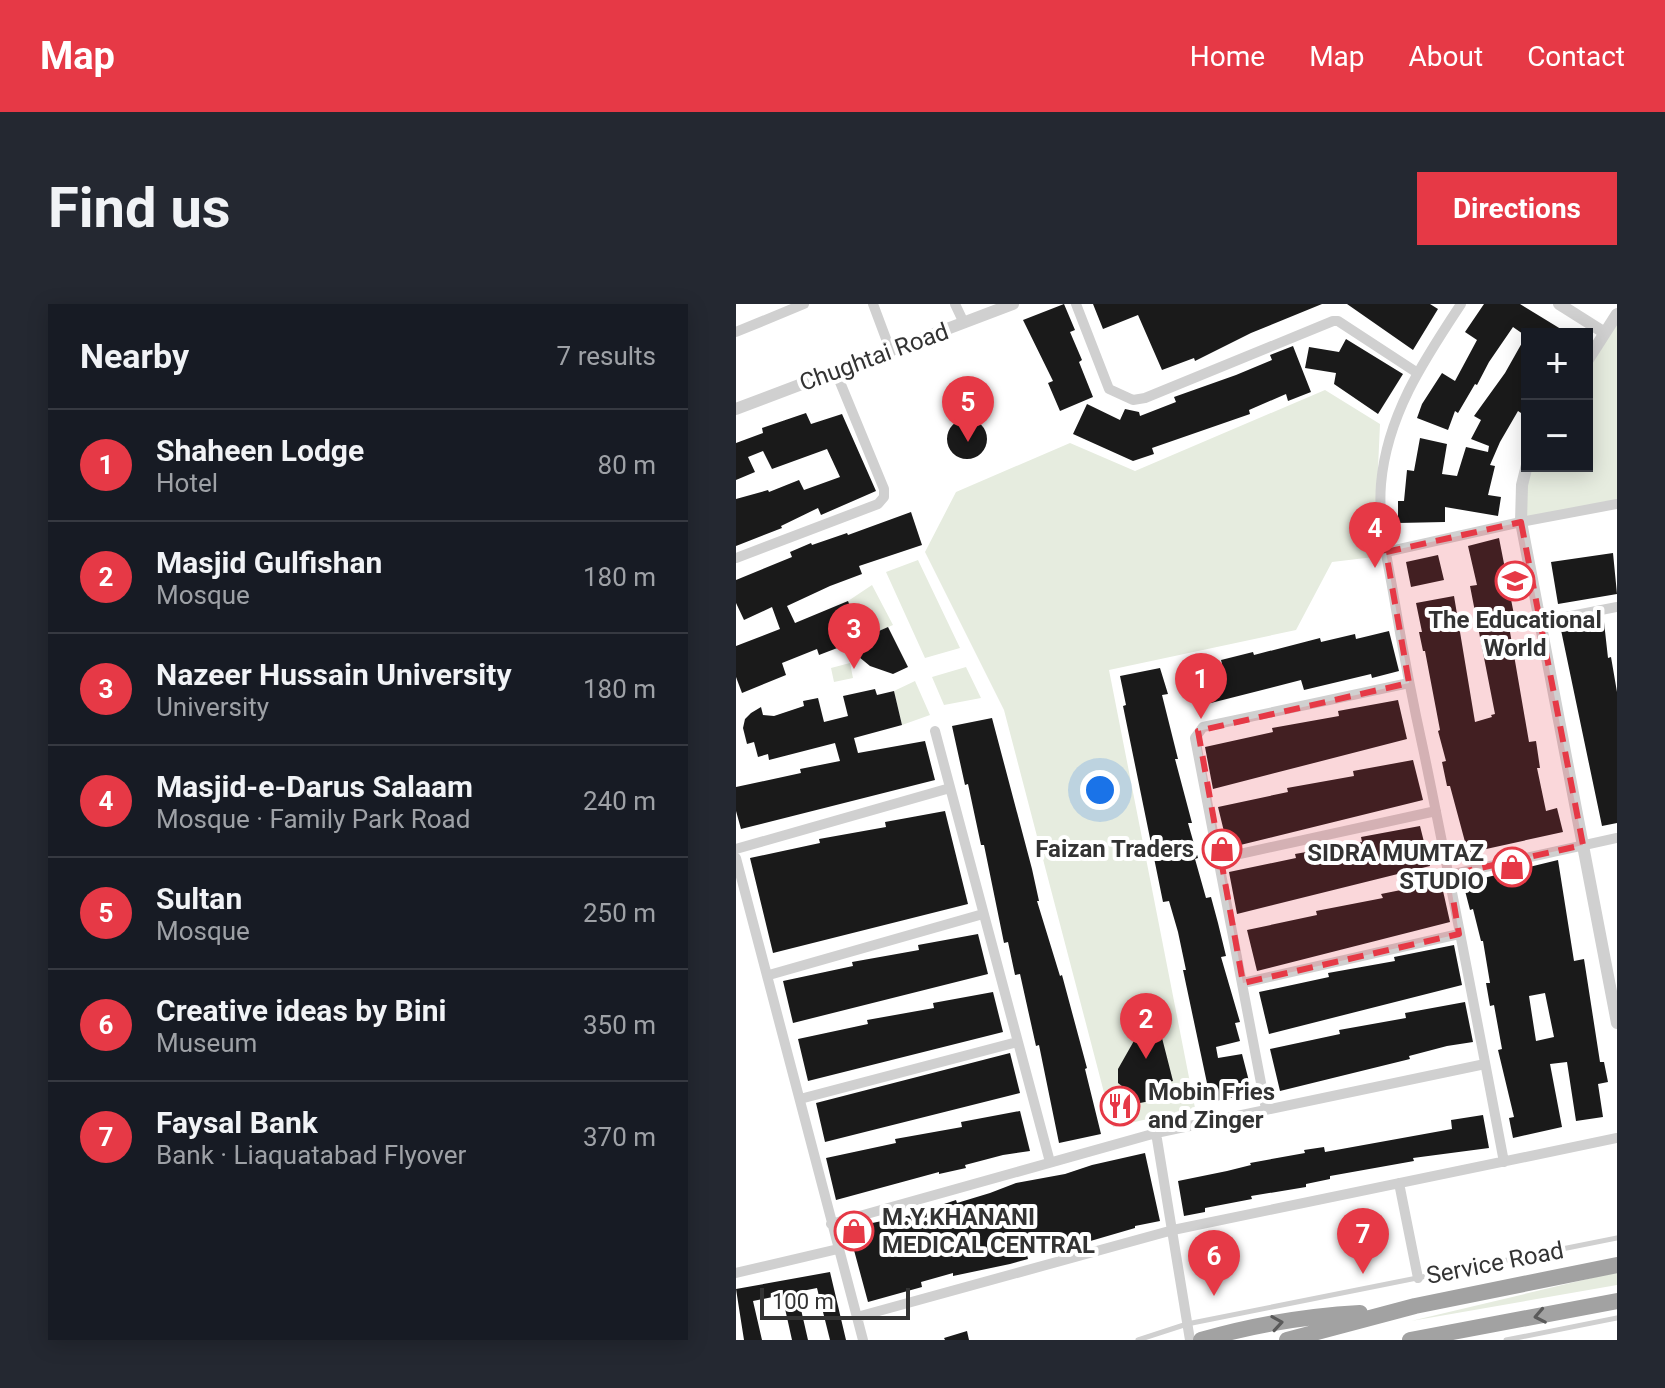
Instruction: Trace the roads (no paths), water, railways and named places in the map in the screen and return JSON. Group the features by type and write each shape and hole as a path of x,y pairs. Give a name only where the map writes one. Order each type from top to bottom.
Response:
{"highway":[{"path":"1287,1340 1415,1306 1617,1265"},
{"path":"1410,1340 1617,1301"},
{"path":"1201,1340 1245,1327 1329,1315 1391,1312"},
{"path":"1434,1340 1454,1333"}],"street":[{"path":"736,332 804,304"},
{"path":"873,304 891,352"},
{"path":"955,304 964,323"},
{"name":"Chughtai Road","path":"736,409 1013,304"},
{"path":"1076,304 1109,389 1133,400 1145,398 1333,321 1338,321 1416,372"},
{"path":"1461,304 1416,372 1390,438 1381,483 1380,516 1409,683 1504,1162"},
{"path":"1559,304 1605,333"},
{"path":"1593,352 1617,314"},
{"path":"736,558 878,504 884,497 884,489 835,370"},
{"path":"1525,472 1521,522 1617,1023"},
{"path":"1386,552 1617,504"},
{"path":"1540,622 1617,607"},
{"path":"1266,1109 1195,738 1203,727 1409,683"},
{"path":"935,731 1050,1162"},
{"path":"736,849 950,788"},
{"path":"1217,859 1436,811"},
{"path":"1449,875 1617,838"},
{"path":"737,863 863,1340"},
{"path":"769,975 983,914"},
{"path":"1243,983 1459,934"},
{"path":"800,1099 1017,1042"},
{"path":"831,1224 1156,1133 1485,1064"},
{"path":"1156,1133 1190,1340"},
{"path":"857,1317 1173,1230 1617,1138"},
{"path":"1399,1183 1418,1278"},
{"path":"736,1273 838,1249"}],"lane":[{"name":"Service Road","path":"1138,1340 1187,1324 1617,1238"},
{"path":"1506,1340 1617,1318"}],"place":[{"name":"Sultan","path":"968,442"},
{"name":"Masjid-e-Darus Salaam","path":"1375,568"},
{"name":"The Educational World","path":"1515,581"},
{"name":"Nazeer Hussain University","path":"854,669"},
{"name":"Shaheen Lodge","path":"1201,719"},
{"name":"Faizan Traders","path":"1222,849"},
{"name":"SIDRA MUMTAZ STUDIO","path":"1512,867"},
{"name":"Masjid Gulfishan","path":"1146,1059"},
{"name":"Mobin Fries and Zinger","path":"1120,1106"},
{"name":"M.Y.KHANANI MEDICAL CENTRAL","path":"854,1231"},
{"name":"Faysal Bank","path":"1363,1274"},
{"name":"Creative ideas by Bini","path":"1214,1296"}]}
